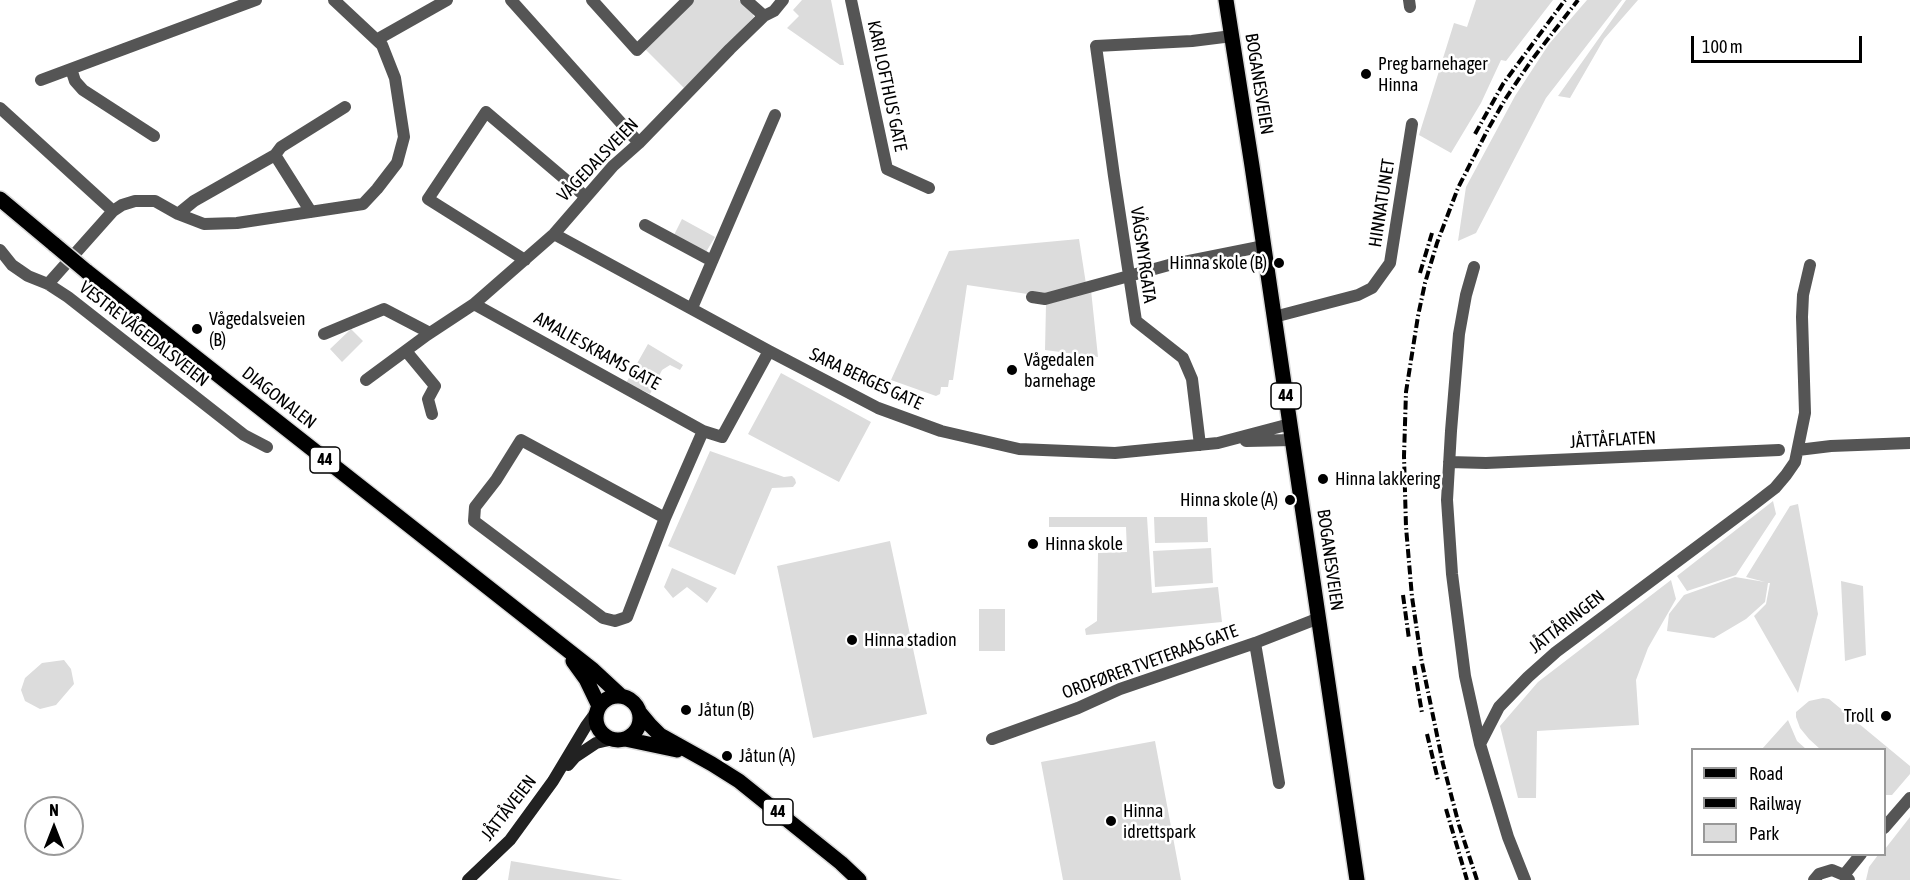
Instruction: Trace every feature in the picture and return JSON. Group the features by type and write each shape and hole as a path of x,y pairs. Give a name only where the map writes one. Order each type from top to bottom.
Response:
{"main road":[{"name":"BOGANESVEIEN","path":"1226,0 1357,880"},
{"name":"DIAGONALEN","path":"0,199 86,271 593,670 621,696"},
{"name":"DIAGONALEN","path":"565,648 586,679 598,709"},
{"path":"598,709 608,698 621,696"},
{"name":"44","path":"621,696 633,701 640,713 660,735 739,781 859,880"},
{"name":"44","path":"598,709 596,717 598,728 602,733 619,739 692,753"},
{"name":"JÅTTÅVEIEN","path":"468,880 510,840 553,781 598,709"},
{"path":"619,739 631,736 639,726 640,713"},
{"name":"JÅTTÅVEIEN","path":"553,781 575,757 596,743 619,739"}],"street":[{"path":"41,80 256,0"},
{"path":"48,284 113,211 122,205 145,200 155,201 178,214 204,224 237,223 363,204 397,163 404,137 395,78 382,45 334,0"},
{"path":"378,39 447,0"},
{"path":"511,0 639,143"},
{"path":"592,0 637,50 688,0"},
{"path":"746,0 764,16"},
{"name":"VÅGEDALSVEIEN","path":"366,380 474,304 555,234 613,166 639,143 730,49 764,16 774,11 783,0"},
{"name":"KARI LOFTHUS' GATE","path":"850,0 887,170 929,188"},
{"name":"VÅGSMYRGATA","path":"1200,445 1192,379 1184,358 1136,321 1113,177 1096,46 1192,41 1232,36"},
{"path":"71,69 75,81 83,90 154,136"},
{"path":"178,214 195,201 275,155 281,147 345,107"},
{"path":"0,108 113,211"},
{"path":"525,260 428,199 486,112 586,197"},
{"path":"692,308 775,115"},
{"name":"HINNATUNET","path":"1275,317 1358,296 1372,288 1390,263 1412,124"},
{"path":"275,155 311,212"},
{"path":"645,225 712,261"},
{"name":"SARA BERGES GATE","path":"555,234 768,351 878,408 941,431 1018,449 1115,453 1200,445 1290,424"},
{"path":"1032,297 1045,299 1169,265 1264,246"},
{"name":"VESTRE VÅGEDALSVEIEN","path":"0,250 12,265 28,276 48,284 93,316 244,435 267,447"},
{"path":"1810,265 1803,296 1805,402 1798,450 1832,446 1910,443"},
{"path":"1474,267 1459,334 1449,462 1447,500 1453,583 1465,676 1480,744 1508,837 1525,880"},
{"name":"AMALIE SKRAMS GATE","path":"474,304 703,431"},
{"path":"324,334 384,309 430,333"},
{"path":"406,351 435,386 428,399 432,414"},
{"path":"665,518 521,440 496,480 475,507 474,521 603,618 615,621 627,617 665,518 703,431 722,437 768,351"},
{"name":"SARA BERGES GATE","path":"1227,440 1293,440"},
{"name":"JÅTTÅFLATEN","path":"1449,462 1486,463 1779,450"},
{"name":"JÅTTÅRINGEN","path":"1480,744 1499,707 1528,677 1556,652 1775,488 1795,462 1798,450"},
{"name":"ORDFØRER TVETERAAS GATE","path":"992,740 1078,708 1120,689 1255,643 1319,618"},
{"path":"1255,643 1279,783"},
{"path":"1886,826 1910,798"},
{"path":"1814,880 1819,874 1832,870 1846,878 1860,856"}],"green space":[{"path":"692,0 739,0 752,12 754,17 684,88 643,47"},
{"path":"802,0 831,0 844,65 840,65 787,28 799,16 793,10"},
{"path":"1476,0 1553,0 1506,61 1501,60 1481,103 1451,153 1419,135 1454,23 1467,27"},
{"path":"1587,0 1622,0 1546,98 1476,233 1458,241 1466,187 1515,96 1549,44"},
{"path":"1626,0 1638,0 1604,39 1570,98 1558,96"},
{"path":"682,219 715,237 706,252 674,235"},
{"path":"1079,239 1086,284 1041,296 967,285 953,380 949,380 948,387 941,387 940,394 936,396 891,380 949,251"},
{"path":"1091,290 1098,357 1045,350 1046,304"},
{"path":"351,329 363,341 342,362 330,349"},
{"path":"648,344 683,365 680,370 670,365 662,370 650,394 626,383"},
{"path":"781,373 871,422 839,482 748,434"},
{"path":"710,451 784,477 792,476 796,483 793,487 772,488 735,575 668,546"},
{"path":"1773,501 1776,514 1736,575 1687,591 1677,576"},
{"path":"1798,504 1818,614 1798,693 1754,616 1766,604 1770,583 1768,583 1765,602 1746,619 1714,638 1667,631 1669,614 1684,595 1735,577 1765,582 1746,577 1790,506"},
{"path":"1049,517 1147,517 1152,593 1218,587 1222,622 1086,635 1085,629 1097,621 1098,553 1127,552 1126,527 1049,527"},
{"path":"1154,517 1207,517 1208,542 1155,543"},
{"name":"Hinna stadion","path":"890,541 927,714 813,738 777,566"},
{"path":"1211,548 1213,583 1155,587 1153,551"},
{"path":"672,568 717,588 707,603 687,587 673,598 664,587"},
{"path":"1671,580 1676,599 1648,648 1636,680 1639,725 1537,731 1536,798 1518,798 1500,726 1538,682"},
{"path":"1841,581 1863,586 1866,655 1845,661"},
{"path":"979,609 1005,609 1005,651 979,651"},
{"path":"64,660 71,669 74,684 56,705 40,709 25,701 21,690 25,678 42,663"},
{"path":"1829,699 1910,766 1910,774 1892,795 1886,795 1886,748 1819,748 1800,728 1796,717 1796,712 1809,701"},
{"path":"1788,720 1797,741 1805,748 1763,748"},
{"name":"Hinna idrettspark","path":"1155,741 1181,880 1063,880 1041,762"},
{"path":"1910,817 1910,880 1866,880 1869,867 1877,856 1886,856 1886,848"},
{"path":"511,861 623,880 508,880"}],"railway":[{"path":"1475,134 1503,84 1565,0"},
{"path":"1477,880 1459,825 1443,764 1421,658 1412,597 1406,527 1404,456 1406,392 1425,283 1458,188 1506,98 1578,0"},
{"path":"1420,273 1432,233"},
{"path":"1403,595 1409,639"},
{"path":"1414,666 1422,713"},
{"path":"1427,734 1438,780"},
{"path":"1446,809 1467,880"}],"place":[{"name":"Preg barnehager Hinna","path":"1366,74"},
{"name":"Hinna skole (B)","path":"1279,263"},
{"name":"Vågedalsveien (B)","path":"197,329"},
{"name":"Vågedalen barnehage","path":"1012,370"},
{"name":"Hinna lakkering","path":"1323,479"},
{"name":"Hinna skole (A)","path":"1290,500"},
{"name":"Hinna skole","path":"1033,544"},
{"name":"Hinna stadion","path":"852,640"},
{"name":"Jåtun (B)","path":"686,710"},
{"name":"Troll","path":"1886,716"},
{"name":"Jåtun (A)","path":"727,756"},
{"name":"Hinna idrettspark","path":"1111,821"}]}
